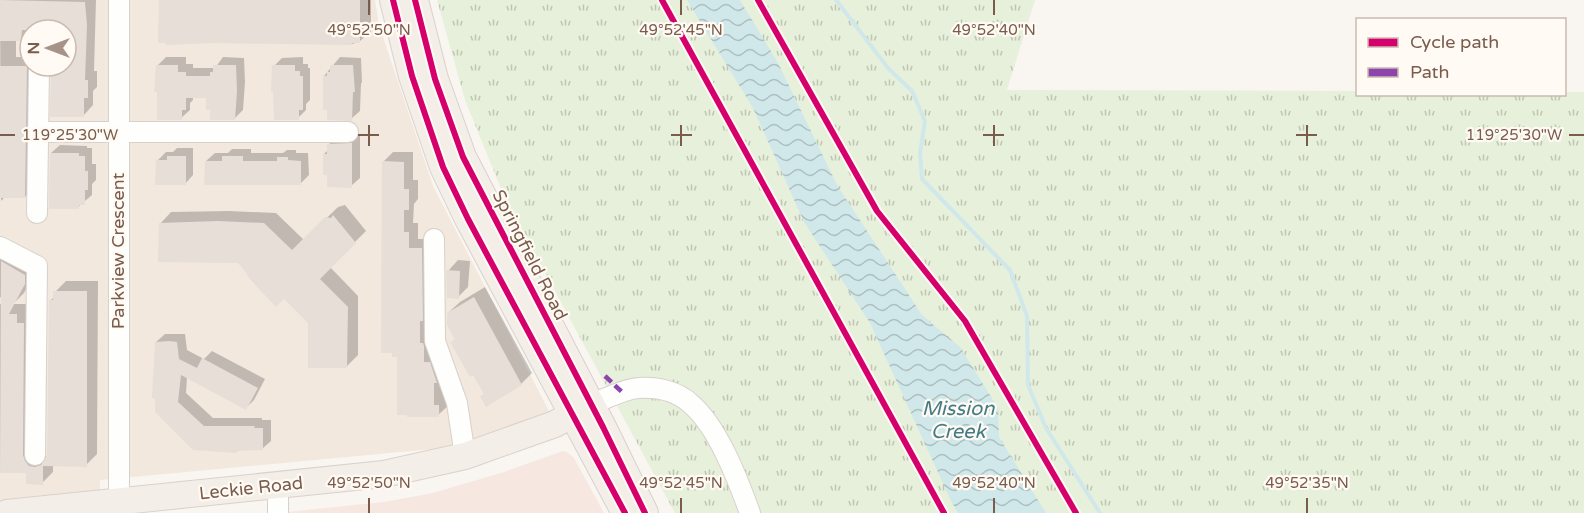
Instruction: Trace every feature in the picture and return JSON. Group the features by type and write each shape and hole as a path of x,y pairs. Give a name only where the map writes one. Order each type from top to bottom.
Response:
{"main road":[{"name":"Springfield Road","path":"393,0 412,76 443,167 468,219 645,513"},
{"name":"Springfield Road","path":"415,0 435,80 463,158 581,409 625,513"},
{"name":"Leckie Road","path":"7,513 120,507 278,485 384,474 465,456 555,424 581,409"}],"street":[{"name":"Parkview Crescent","path":"119,0 120,507"},
{"path":"37,213 39,78"},
{"path":"39,132 348,132"},
{"path":"434,239 435,341 457,403 465,456"},
{"path":"0,246 37,266 35,455"},
{"path":"581,409 637,387 669,391 690,403 709,425 737,477 750,513"},
{"path":"278,485 278,513"}],"shaded area":[{"path":"0,0 375,0 379,25 433,186 551,415 475,445 100,480 99,513 0,513"},
{"path":"563,451 574,458 604,513 277,513 384,502 433,493 504,472"}],"green space":[{"path":"437,0 1035,0 1007,90 1356,91 1356,96 1566,96 1566,92 1584,92 1584,513 675,513 506,201 465,100"}],"water":[{"name":"Mission Creek","path":"687,0 740,0 778,63 837,185 922,315 960,347 998,408 999,437 1046,513 958,513 870,323 804,222 753,108"}],"building":[{"path":"0,0 85,2 87,25 85,80 88,80 88,98 84,98 84,117 50,117 51,78 78,78 78,18 18,18 18,41 0,41"},
{"path":"159,0 360,0 360,43 352,43 352,45 211,43 166,45 166,43 158,43"},
{"path":"156,65 178,65 178,72 186,72 186,76 210,76 210,72 213,72 213,65 236,65 235,120 210,120 210,110 206,110 206,98 186,98 186,110 182,110 182,120 157,120 157,92 154,92"},
{"path":"272,65 295,65 295,71 300,71 300,76 303,76 303,110 299,110 299,120 274,120 273,92 271,92"},
{"path":"330,65 353,65 355,92 353,92 352,121 327,120 327,110 323,110 323,75 327,76 327,72 330,72"},
{"path":"0,66 18,66 18,78 27,78 25,198 0,198"},
{"path":"352,143 352,188 327,187 327,175 323,175 323,154 327,154 327,144"},
{"path":"50,153 79,153 79,156 85,156 88,190 85,190 85,205 79,205 79,209 49,209"},
{"path":"167,156 186,156 186,185 155,185 156,160 167,160"},
{"path":"222,156 243,156 243,161 277,161 277,157 288,157 288,160 301,161 301,185 204,185 205,161 222,161"},
{"path":"382,161 404,162 404,189 409,189 409,210 404,210 404,232 409,232 409,248 422,248 423,321 420,321 420,343 424,346 424,362 430,362 437,383 434,383 434,405 439,405 439,417 397,415 397,357 392,357 392,353 381,353"},
{"path":"333,215 356,243 320,279 348,307 347,368 308,368 308,323 284,299 276,307 238,263 158,262 159,223 218,221 264,223 292,250 325,217 331,218"},
{"path":"1,261 25,275 25,284 9,314 17,314 17,323 24,323 23,455 29,466 41,465 47,455 49,300 53,300 53,291 87,291 87,467 43,466 43,485 26,484 26,473 0,473"},
{"path":"446,270 460,271 459,299 447,298"},
{"path":"474,297 522,385 486,407 480,396 484,394 473,375 470,377 450,342 455,340 447,325 447,313"},
{"path":"155,342 177,342 179,359 197,368 202,358 258,388 246,410 181,375 178,402 204,426 263,428 263,450 236,451 236,453 193,450 155,412 155,398 152,398"}],"waterway":[{"path":"836,0 888,68 912,91 925,121 920,153 922,179 1010,270 1027,316 1028,385 1046,428 1100,513"}],"marked path":[{"path":"605,376 623,393"}],"cycle path":[{"path":"393,0 412,76 443,167 468,219 625,513"},
{"path":"415,0 435,79 463,157 645,513"},
{"path":"662,0 944,513"},
{"path":"758,0 877,211 965,321 1076,513"}]}
